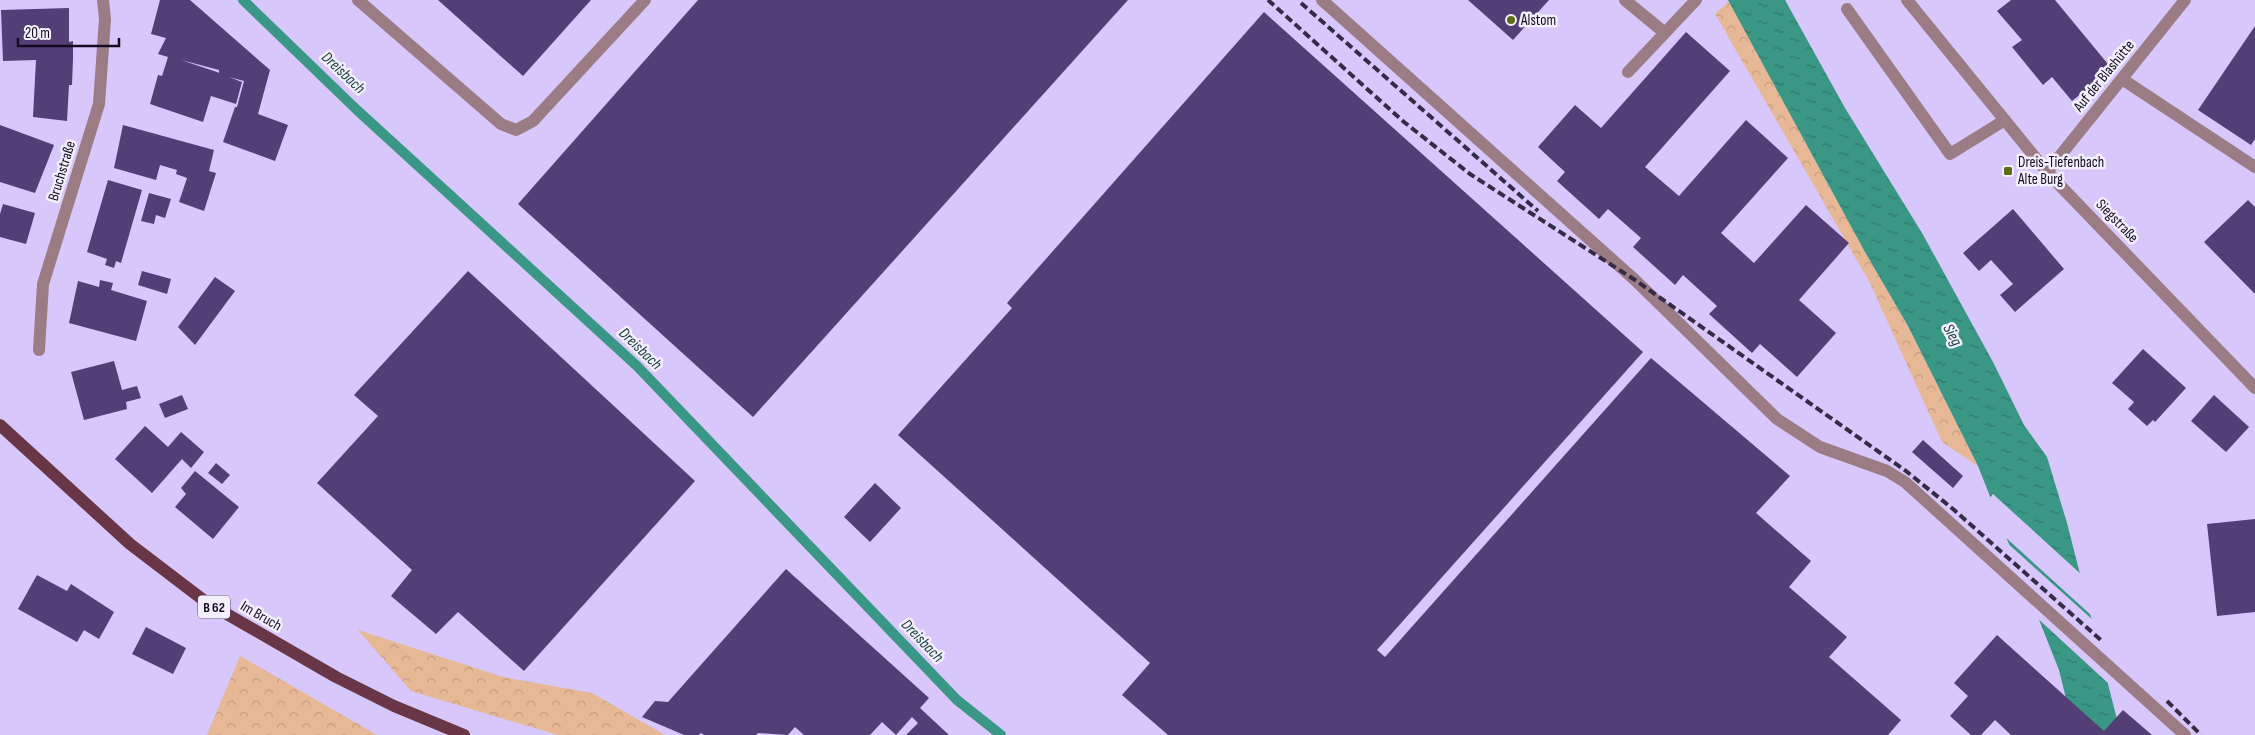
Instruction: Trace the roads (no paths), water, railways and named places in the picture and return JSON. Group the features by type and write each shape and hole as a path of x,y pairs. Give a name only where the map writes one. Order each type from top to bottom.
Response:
{"main road":[{"name":"Im Bruch","path":"0,425 130,544 206,602 279,645 394,706 464,735"}],"street":[{"name":"Bruchstraße","path":"39,350 43,284 99,104 105,19 103,0"},
{"path":"358,0 501,124 516,130 533,120 645,0"},
{"path":"1322,0 1635,280 1777,419 1820,447 1887,471 1905,482 2185,735"},
{"path":"1625,0 1665,33"},
{"name":"Siegstraße","path":"1907,0 2048,172 2255,388"},
{"name":"Auf der Blashütte","path":"2048,172 2185,0"},
{"path":"1628,72 1694,3"},
{"path":"1847,9 1950,154 2005,120"},
{"path":"2122,78 2255,168"}],"water":[{"name":"Sieg","path":"1728,0 1785,0 1845,108 1922,233 1993,362 2024,425 2047,457 2067,523 2121,735 2075,735 2059,670 1978,466 1908,326 1865,252"}],"waterway":[{"name":"Dreisbach","path":"243,0 357,110 637,366 957,700 1001,735"}],"railway":[{"path":"1268,0 1404,122 1470,174 1635,280 1906,471 1953,509 2103,642"},
{"path":"1301,3 1538,211"},
{"path":"2167,701 2201,735"}],"place":[{"name":"Alstom","path":"1511,20"},
{"name":"Dreis-Tiefenbach Alte Burg","path":"2008,171"}]}
